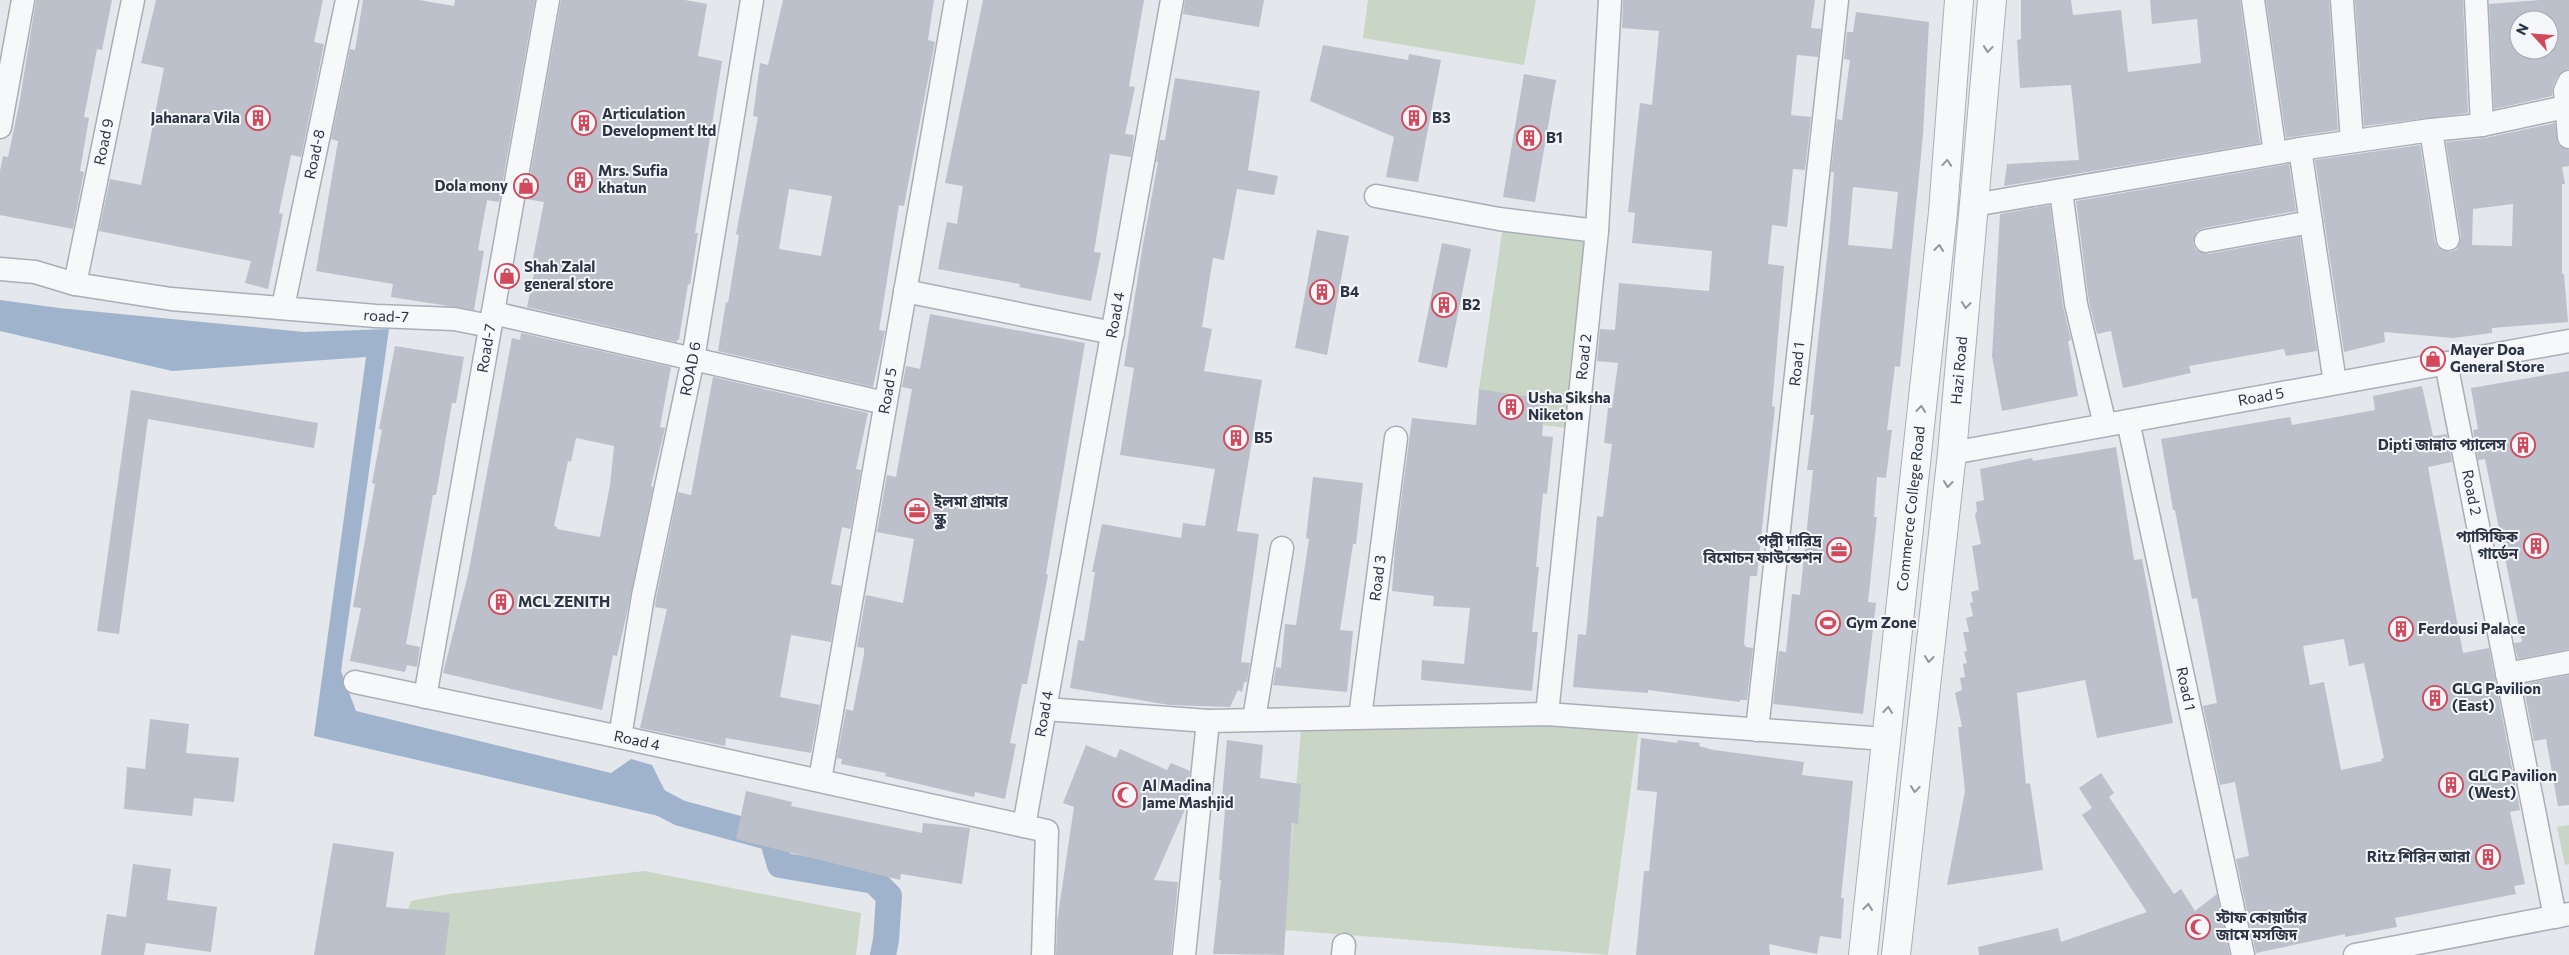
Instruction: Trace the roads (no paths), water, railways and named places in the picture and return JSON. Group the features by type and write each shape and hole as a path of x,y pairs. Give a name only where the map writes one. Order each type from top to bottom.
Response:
{"street":[{"path":"0,127 23,0"},
{"name":"Road 9","path":"75,284 133,0"},
{"name":"Road-8","path":"283,307 347,0"},
{"name":"Road-7","path":"425,697 548,0"},
{"name":"ROAD 6","path":"620,737 643,596 693,359 752,0"},
{"name":"Road 5","path":"820,780 956,0"},
{"name":"Road 4","path":"355,682 820,780 1024,826 1172,0"},
{"name":"Road 2","path":"1546,714 1597,231 1610,0"},
{"name":"Road 1","path":"1757,730 1837,0"},
{"name":"Commerce College Road","path":"1863,955 1943,212 1959,0"},
{"name":"Hazi Road","path":"1896,955 1952,453 1991,0"},
{"path":"2253,0 2275,153"},
{"path":"2342,0 2352,141"},
{"path":"2476,0 2482,125"},
{"path":"2569,82 2565,91 2569,137"},
{"path":"1974,205 2300,149 2431,130 2482,125 2565,108"},
{"path":"2431,130 2448,239"},
{"path":"2300,149 2335,384"},
{"path":"2061,191 2076,304 2105,425"},
{"path":"1376,196 1500,219 1597,231"},
{"path":"2206,241 2311,222"},
{"name":"road-7","path":"0,268 35,272 75,284 171,299 376,316 492,320 693,359 886,403"},
{"path":"905,291 1113,333"},
{"name":"Road 5","path":"1952,453 2569,341"},
{"name":"Road 2","path":"2446,363 2507,674 2562,915"},
{"name":"Road 1","path":"2128,421 2243,955"},
{"name":"Road 3","path":"1360,717 1396,438"},
{"path":"1254,719 1282,548"},
{"path":"2507,674 2569,662"},
{"path":"1045,709 1208,720 1546,714 1885,739"},
{"path":"1184,955 1208,720"},
{"path":"1024,826 1047,831 1043,955"},
{"path":"2355,955 2562,915"}],"water":[{"path":"0,300 59,308 304,332 389,329 341,671 356,711 611,773 631,759 652,765 669,799 667,818 314,736 366,357 172,371 0,331"}],"waterway":[{"path":"636,790 680,813 772,838 780,865 874,881 889,896 883,955"}],"place":[{"name":"Jahanara Vila","path":"258,118"},
{"name":"B3","path":"1414,118"},
{"name":"Articulation Development ltd","path":"584,123"},
{"name":"B1","path":"1529,138"},
{"name":"Mrs. Sufia khatun","path":"580,180"},
{"name":"Dola mony","path":"526,186"},
{"name":"Shah Zalal general store","path":"507,276"},
{"name":"B4","path":"1322,292"},
{"name":"B2","path":"1444,305"},
{"name":"Mayer Doa General Store","path":"2433,359"},
{"name":"Usha Siksha Niketon","path":"1511,407"},
{"name":"B5","path":"1236,438"},
{"name":"Dipti জান্নাত প্যালেস","path":"2523,445"},
{"name":"ইলমা গ্রামার স্কুল","path":"917,511"},
{"name":"প্যাসিফিক গার্ডেন","path":"2536,546"},
{"name":"পল্লী দারিদ্র বিমোচন ফাউন্ডেশন","path":"1839,550"},
{"name":"MCL ZENITH","path":"501,602"},
{"name":"Gym Zone","path":"1828,623"},
{"name":"Ferdousi Palace","path":"2401,629"},
{"name":"GLG Pavilion (East)","path":"2435,698"},
{"name":"GLG Pavilion (West)","path":"2451,785"},
{"name":"Al Madina Jame Mashjid","path":"1125,795"},
{"name":"Ritz শিরিন আরা","path":"2488,857"},
{"name":"স্টাফ কোয়ার্টার জামে মসজিদ","path":"2198,927"}]}
